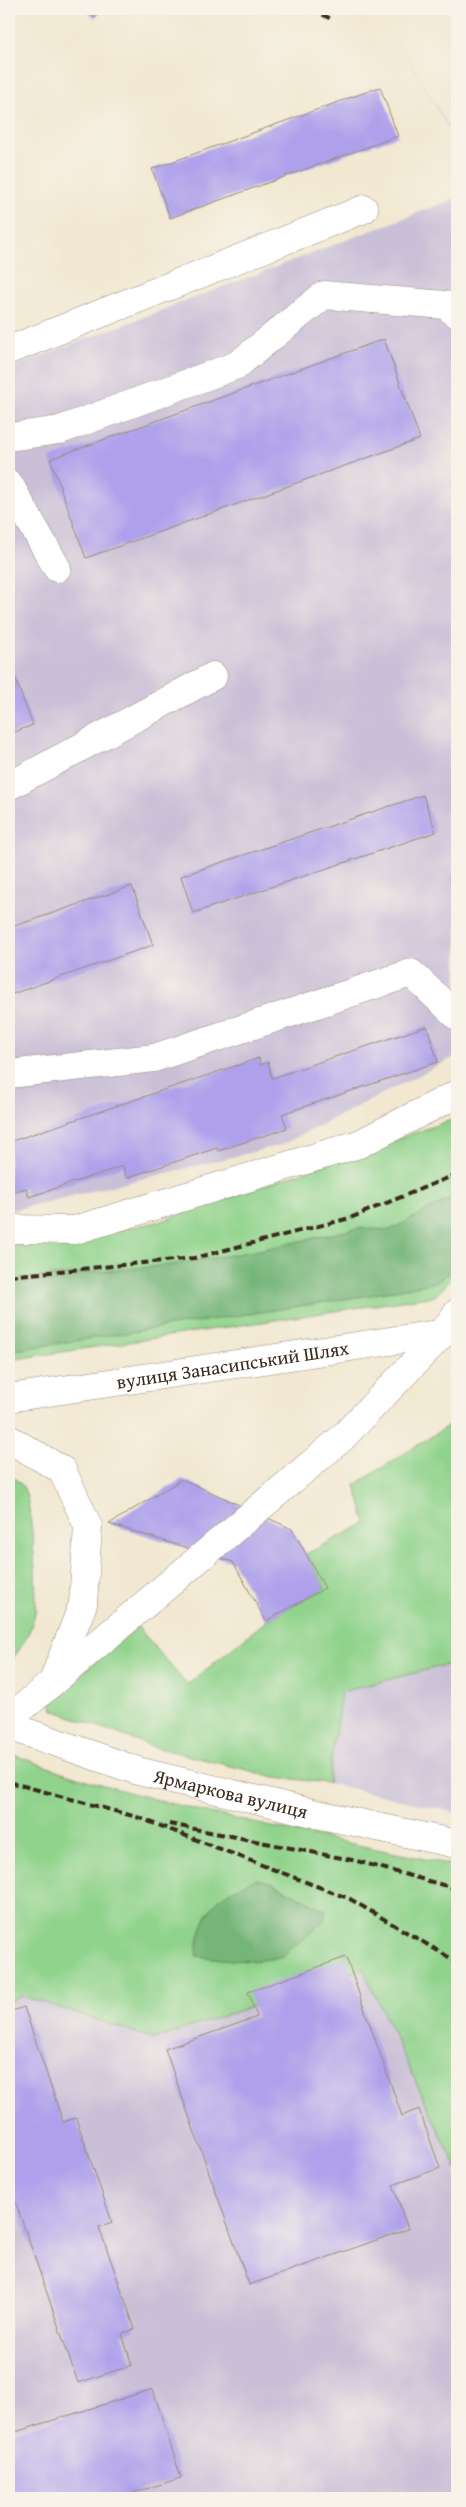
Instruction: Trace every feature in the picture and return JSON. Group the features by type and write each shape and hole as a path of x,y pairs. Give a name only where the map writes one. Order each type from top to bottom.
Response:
{"street":[{"path":"9,350 364,209"},
{"path":"9,437 60,430 237,365 324,295 444,305 457,314"},
{"path":"9,484 57,568"},
{"path":"9,786 213,676"},
{"path":"9,1074 154,1058 411,974 457,1016"},
{"path":"9,1230 75,1230 330,1153 359,1144 457,1094"},
{"path":"9,1719 55,1678 342,1438 452,1326"},
{"name":"вулиця Занасипський Шлях","path":"9,1398 452,1326"},
{"path":"9,1439 62,1470 88,1526 83,1604 55,1678"},
{"name":"Ярмаркова вулиця","path":"9,1726 138,1771 317,1814 457,1844"}],"shaded area":[{"path":"380,9 457,142 457,144"},
{"path":"457,198 457,1056 281,1145 9,1210 9,371 12,367"},
{"path":"457,1662 457,1813 328,1783 341,1692"},
{"path":"9,1843 365,1954 457,2164 457,2498 9,2498"}],"green space":[{"path":"457,1118 457,1274 435,1296 9,1360 9,1245 47,1245 162,1221"},
{"path":"457,1195 457,1267 437,1282 365,1296 9,1351 9,1280 170,1265 255,1251 359,1228 390,1230"},
{"path":"457,1420 457,1662 341,1692 328,1783 275,1777 154,1747 53,1710 51,1699 138,1627 187,1685 266,1621 325,1588 306,1554 366,1523 355,1485"},
{"path":"9,1476 22,1486 28,1500 34,1552 36,1603 35,1613 28,1633 22,1646 9,1663"},
{"path":"9,1753 118,1789 174,1804 230,1818 457,1866 457,2169 363,1969 155,2039 23,1996 9,2001"},
{"path":"256,1879 270,1882 326,1910 324,1921 282,1956 272,1959 250,1961 196,1956 202,1927 212,1907 230,1892"}],"building":[{"path":"83,9 102,9 95,18"},
{"path":"380,87 398,136 170,218 152,169"},
{"path":"384,339 420,439 86,558 50,459"},
{"path":"9,662 33,725 9,734"},
{"path":"423,795 436,832 193,913 181,876"},
{"path":"457,873 457,889 451,877"},
{"path":"132,886 153,945 9,995 9,928"},
{"path":"427,1026 438,1062 282,1114 287,1128 218,1151 217,1148 126,1178 123,1166 29,1197 26,1188 9,1193 9,1142 259,1058 260,1065 268,1062 272,1078"},
{"path":"182,1479 292,1529 325,1588 266,1621 233,1562 109,1524"},
{"path":"346,1957 402,2116 419,2109 440,2168 393,2185 408,2229 249,2285 165,2049 257,2017 248,1992"},
{"path":"24,2007 63,2122 76,2118 112,2222 99,2227 135,2329 122,2334 132,2365 78,2383 9,2183 9,2012"},
{"path":"153,2389 181,2478 117,2498 9,2498 9,2434"}],"railway":[{"path":"312,9 331,19"},
{"path":"9,1276 194,1258 350,1218 457,1174"},
{"path":"9,1782 140,1818 350,1899 457,1962"},
{"path":"169,1824 357,1861 457,1889"}]}
